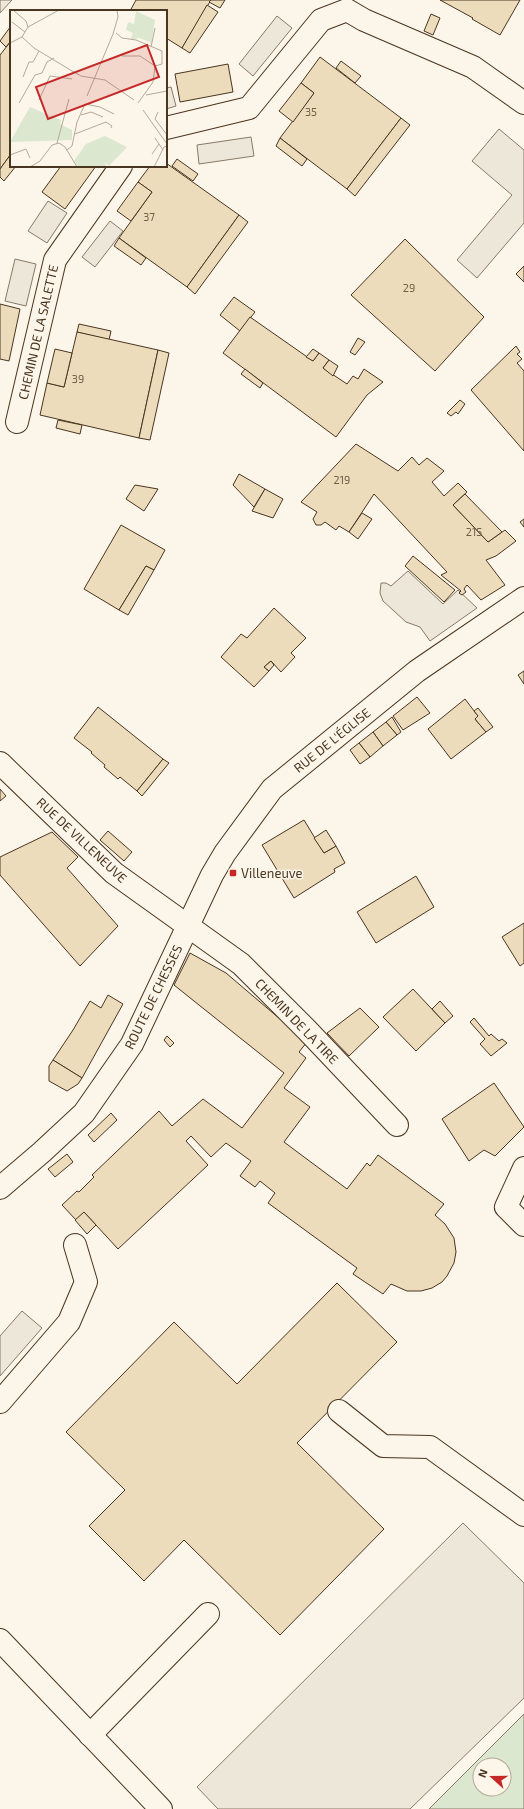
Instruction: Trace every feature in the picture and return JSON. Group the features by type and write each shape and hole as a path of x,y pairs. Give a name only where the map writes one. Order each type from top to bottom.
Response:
{"street":[{"path":"167,128 249,108 321,20 348,5 364,20 473,67 524,103"},
{"name":"CHEMIN DE LA SALETTE","path":"17,422 55,260 120,167"},
{"name":"RUE DE L'ÉGLISE","path":"187,926 225,853 272,788 416,671 524,598"},
{"name":"RUE DE VILLENEUVE","path":"0,763 114,873 187,926"},
{"name":"CHEMIN DE LA TIRE","path":"187,926 242,964 307,1030 397,1126"},
{"name":"ROUTE DE CHESSES","path":"0,1188 84,1113 132,1044 187,926"},
{"path":"524,1168 506,1207 524,1225"},
{"path":"0,1402 69,1322 86,1282 76,1246"},
{"path":"339,1411 383,1446 430,1447 524,1515"},
{"path":"90,1735 208,1614"},
{"path":"0,1640 161,1809"}],"green space":[{"path":"524,1714 524,1809 429,1809 472,1766 472,1797 512,1797 512,1757 481,1757"}],"shaded area":[{"path":"0,0 12,0 0,13"},
{"path":"277,16 292,28 253,76 239,64"},
{"path":"171,87 176,106 167,109 167,88"},
{"path":"499,129 524,150 524,223 477,278 457,260 512,195 472,161"},
{"path":"251,137 254,156 199,164 197,145"},
{"path":"48,201 67,213 47,243 28,231"},
{"path":"110,221 123,231 95,267 82,257"},
{"path":"15,259 36,264 26,306 5,301"},
{"path":"408,571 443,604 458,590 477,608 430,641 420,627 406,622 383,601 380,593 381,583 386,583 391,586"},
{"path":"22,1311 42,1328 0,1376 0,1336"},
{"path":"463,1523 524,1583 524,1698 410,1809 218,1809 197,1787"}],"building":[{"path":"136,0 211,0 182,48 167,39 167,10 131,10"},
{"path":"211,0 225,0 220,8 209,2"},
{"path":"440,0 520,0 500,35"},
{"path":"207,5 218,12 190,53 182,48"},
{"path":"431,14 440,18 433,35 424,31"},
{"path":"10,27 10,42 6,47 0,41"},
{"path":"10,42 10,155 0,169 0,55"},
{"path":"320,57 401,118 347,189 280,138 314,93 301,83"},
{"path":"341,61 361,76 355,83 336,68"},
{"path":"228,64 233,92 180,102 175,74"},
{"path":"301,83 314,93 293,122 279,111"},
{"path":"401,118 410,125 355,196 347,189"},
{"path":"280,138 307,159 302,166 276,146"},
{"path":"10,155 10,167 15,167 4,181 0,177 0,169"},
{"path":"177,159 198,174 193,181 172,166"},
{"path":"167,164 239,215 187,287 119,238 152,192 138,182 149,167 167,167"},
{"path":"60,167 95,167 65,209 42,192"},
{"path":"138,182 152,192 131,221 117,211"},
{"path":"239,215 248,222 195,294 187,287"},
{"path":"119,238 146,258 141,265 114,246"},
{"path":"405,239 484,317 435,371 351,295"},
{"path":"524,266 524,282 516,274"},
{"path":"234,297 255,312 240,331 220,315"},
{"path":"0,304 20,309 9,361 0,359"},
{"path":"250,317 313,361 319,353 329,360 323,368 347,384 353,376 358,379 364,369 383,382 367,395 336,437 223,353"},
{"path":"79,324 111,331 109,340 77,332"},
{"path":"77,332 158,350 139,438 40,415 47,383 64,387"},
{"path":"358,338 365,342 355,355 350,352"},
{"path":"516,346 520,352 517,354 522,359 517,363 524,371 524,451 471,390"},
{"path":"55,349 72,353 64,387 47,383"},
{"path":"313,349 319,353 313,361 306,357"},
{"path":"158,350 169,353 150,440 139,438"},
{"path":"329,360 338,366 333,376 323,368"},
{"path":"245,369 263,383 260,388 241,374"},
{"path":"460,400 465,404 458,414 456,412 451,416 447,413"},
{"path":"58,420 82,425 80,434 56,428"},
{"path":"356,444 398,471 412,457 419,465 427,458 444,471 432,482 444,496 458,483 467,492 453,505 488,542 505,530 516,541 496,556 486,560 505,585 481,600 467,585 464,589 466,592 462,595 459,593 461,591 441,575 447,572 374,494 349,532 339,526 336,530 325,522 321,525 316,525 313,519 317,512 301,502"},
{"path":"239,474 265,489 254,507 233,485"},
{"path":"135,485 158,489 144,511 126,499"},
{"path":"265,489 283,499 273,518 252,511"},
{"path":"465,494 502,532 488,542 453,505"},
{"path":"362,513 372,519 358,539 349,532"},
{"path":"524,519 524,527 520,522"},
{"path":"121,525 165,550 154,570 146,566 119,610 84,589"},
{"path":"413,556 455,590 444,602 405,566"},
{"path":"146,566 154,570 128,615 119,610"},
{"path":"274,608 306,638 291,653 295,657 281,672 271,661 264,667 269,671 254,687 221,657 241,634 247,638"},
{"path":"271,661 274,665 269,671 264,667"},
{"path":"524,671 524,684 518,675"},
{"path":"417,697 430,713 403,730 393,716"},
{"path":"465,699 478,716 475,719 486,732 451,759 428,729"},
{"path":"98,707 163,759 137,791 120,777 118,779 104,767 105,765 91,753 92,752 74,738"},
{"path":"478,708 493,727 486,732 475,719 478,716 474,711"},
{"path":"392,717 401,732 397,735 386,722"},
{"path":"386,722 397,735 383,746 373,732"},
{"path":"373,732 383,746 370,757 359,743"},
{"path":"359,743 370,757 360,764 350,750"},
{"path":"163,759 169,763 142,796 137,791"},
{"path":"0,789 6,796 0,801"},
{"path":"304,820 324,853 336,846 345,863 334,869 335,872 294,898 262,845"},
{"path":"326,830 336,846 324,853 314,838"},
{"path":"108,831 132,852 124,861 100,840"},
{"path":"52,832 78,857 67,868 118,926 80,966 0,875 0,857"},
{"path":"416,876 434,907 376,943 357,912"},
{"path":"524,923 524,963 520,966 502,937"},
{"path":"190,953 226,973 307,1042 299,1052 306,1058 284,1088 310,1107 284,1142 347,1189 367,1163 370,1166 378,1155 444,1204 435,1215 445,1224 454,1238 456,1252 454,1263 442,1282 432,1288 421,1291 407,1291 391,1284 383,1294 353,1274 357,1268 268,1203 275,1193 260,1181 255,1187 240,1176 251,1161 226,1143 211,1157 191,1136 186,1141 208,1165 118,1249 84,1212 76,1220 62,1205 77,1191 79,1192 94,1177 92,1175 159,1111 172,1126 203,1099 242,1128 284,1073 174,985"},
{"path":"413,989 445,1023 416,1051 383,1017"},
{"path":"108,995 123,1004 82,1078 53,1060 90,1001 101,1008"},
{"path":"440,1001 453,1016 445,1023 432,1009"},
{"path":"360,1008 379,1027 349,1056 327,1033"},
{"path":"474,1018 489,1036 491,1034 499,1041 502,1039 507,1043 491,1056 480,1044 485,1039 470,1022"},
{"path":"167,1036 174,1043 170,1047 164,1040"},
{"path":"53,1060 82,1078 78,1084 67,1091 49,1081 49,1066"},
{"path":"494,1083 524,1127 495,1156 484,1150 469,1161 442,1119"},
{"path":"111,1113 117,1120 94,1142 88,1135"},
{"path":"67,1154 73,1162 55,1177 48,1169"},
{"path":"84,1212 96,1225 87,1234 75,1220"},
{"path":"337,1283 397,1342 297,1443 384,1529 280,1635 184,1540 144,1581 89,1526 125,1490 66,1432 174,1322 237,1384"}],"place":[{"name":"Villeneuve","path":"233,873"}]}
